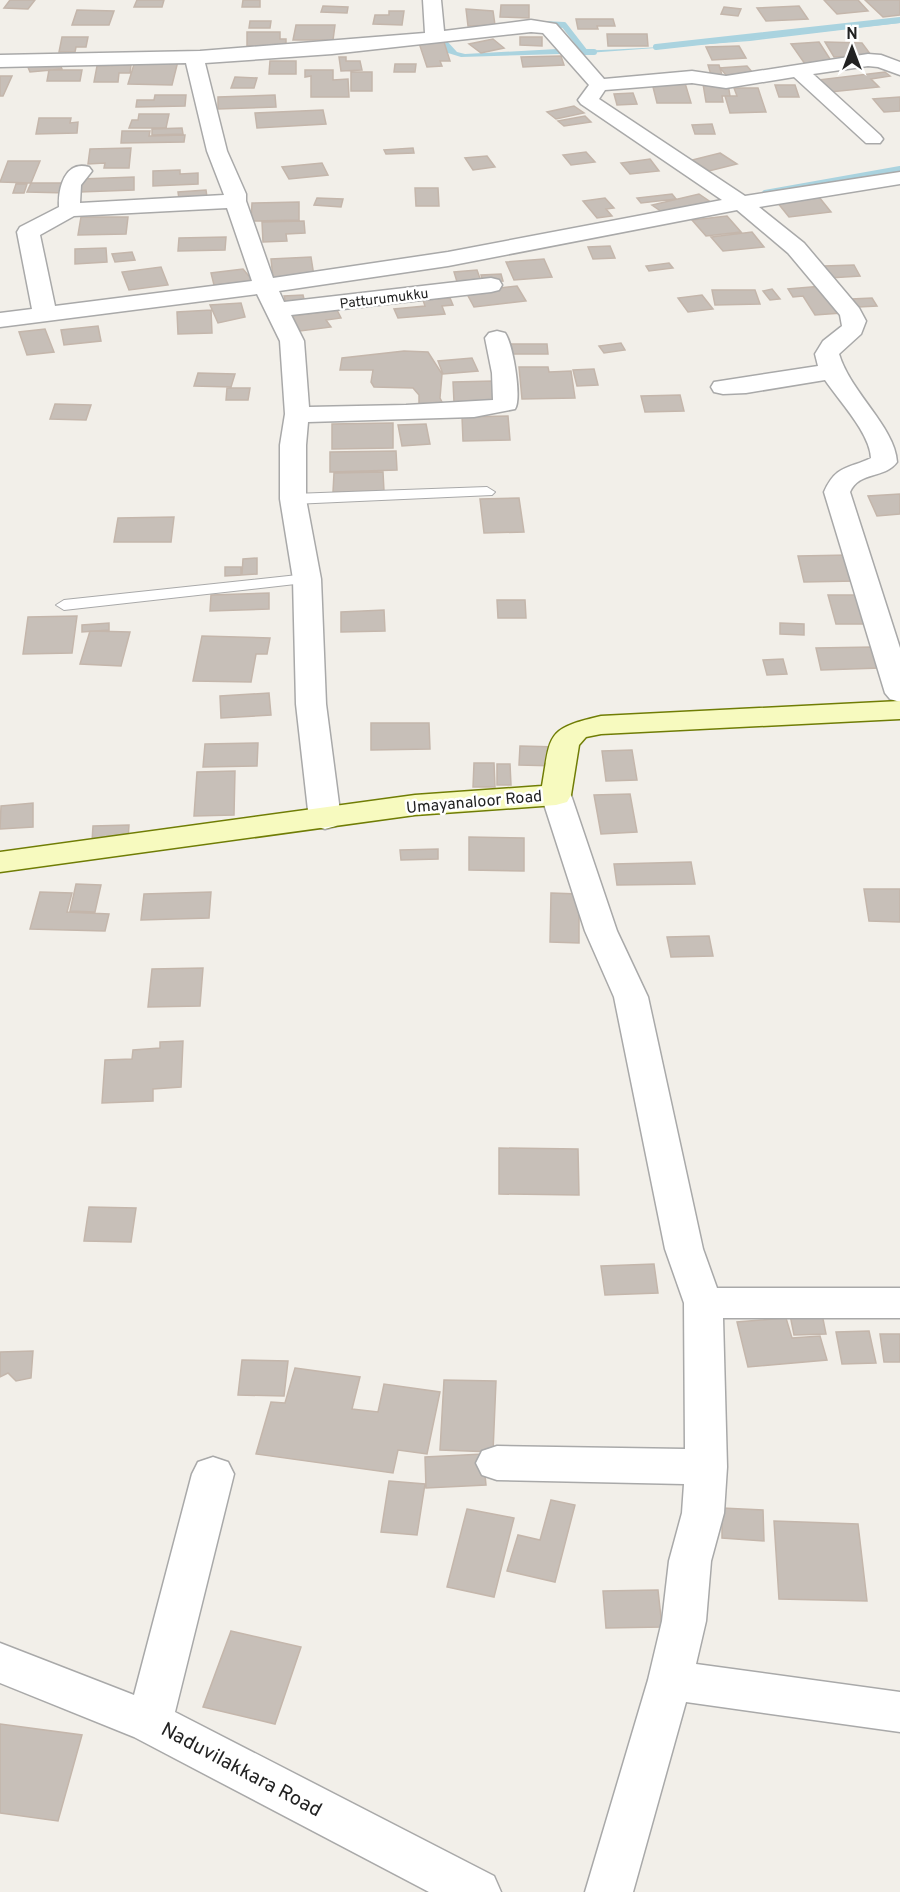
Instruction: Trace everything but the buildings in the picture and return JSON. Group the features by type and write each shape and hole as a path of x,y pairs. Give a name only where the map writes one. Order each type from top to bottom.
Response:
{"main road":[{"name":"Umayanaloor Road","path":"0,862 415,805 556,795 564,743 576,731 601,725 900,710"}],"street":[{"path":"432,0 435,38"},
{"path":"0,61 195,59 356,48 541,26 549,28 599,85"},
{"path":"195,59 217,151 235,194 235,201 265,286 292,341 297,414 293,445 293,499 302,558 308,579 311,704 325,819"},
{"path":"900,69 881,61 868,60 726,82 692,76 599,85 588,100 741,203 796,248 851,313 854,321 853,329 831,346 827,354 832,372 876,437 886,456 884,462 876,467 850,473 841,480 837,492 900,693"},
{"path":"798,71 873,139"},
{"path":"70,210 67,192 73,180 82,171"},
{"path":"0,320 45,316 448,259 741,203 900,178"},
{"path":"45,316 28,232 70,210 235,201"},
{"name":"Patturumukku","path":"277,310 490,285"},
{"path":"297,414 383,414 471,410 506,404 503,391 504,372 496,348 497,338"},
{"path":"723,387 746,387 784,378 832,372"},
{"path":"556,795 602,931 631,997 684,1249 703,1303 706,1467 703,1513 690,1561 684,1621 670,1680 609,1892"},
{"path":"703,1303 900,1303"},
{"path":"496,1463 706,1467"},
{"path":"150,1722 213,1474"},
{"name":"Naduvilakkara Road","path":"0,1662 150,1722 477,1892"},
{"path":"670,1680 900,1712"}],"lane":[{"path":"293,499 487,492"},
{"path":"64,605 308,579"}],"water":[{"path":"900,19 900,23 750,41 574,54 571,51 653,48 736,41"},
{"path":"439,40 446,40 457,52 465,54 557,49 560,54 461,57 448,53"}],"waterway":[{"path":"656,47 900,20"},
{"path":"544,24 564,25 585,52 594,52"},
{"path":"765,193 900,169"}]}
